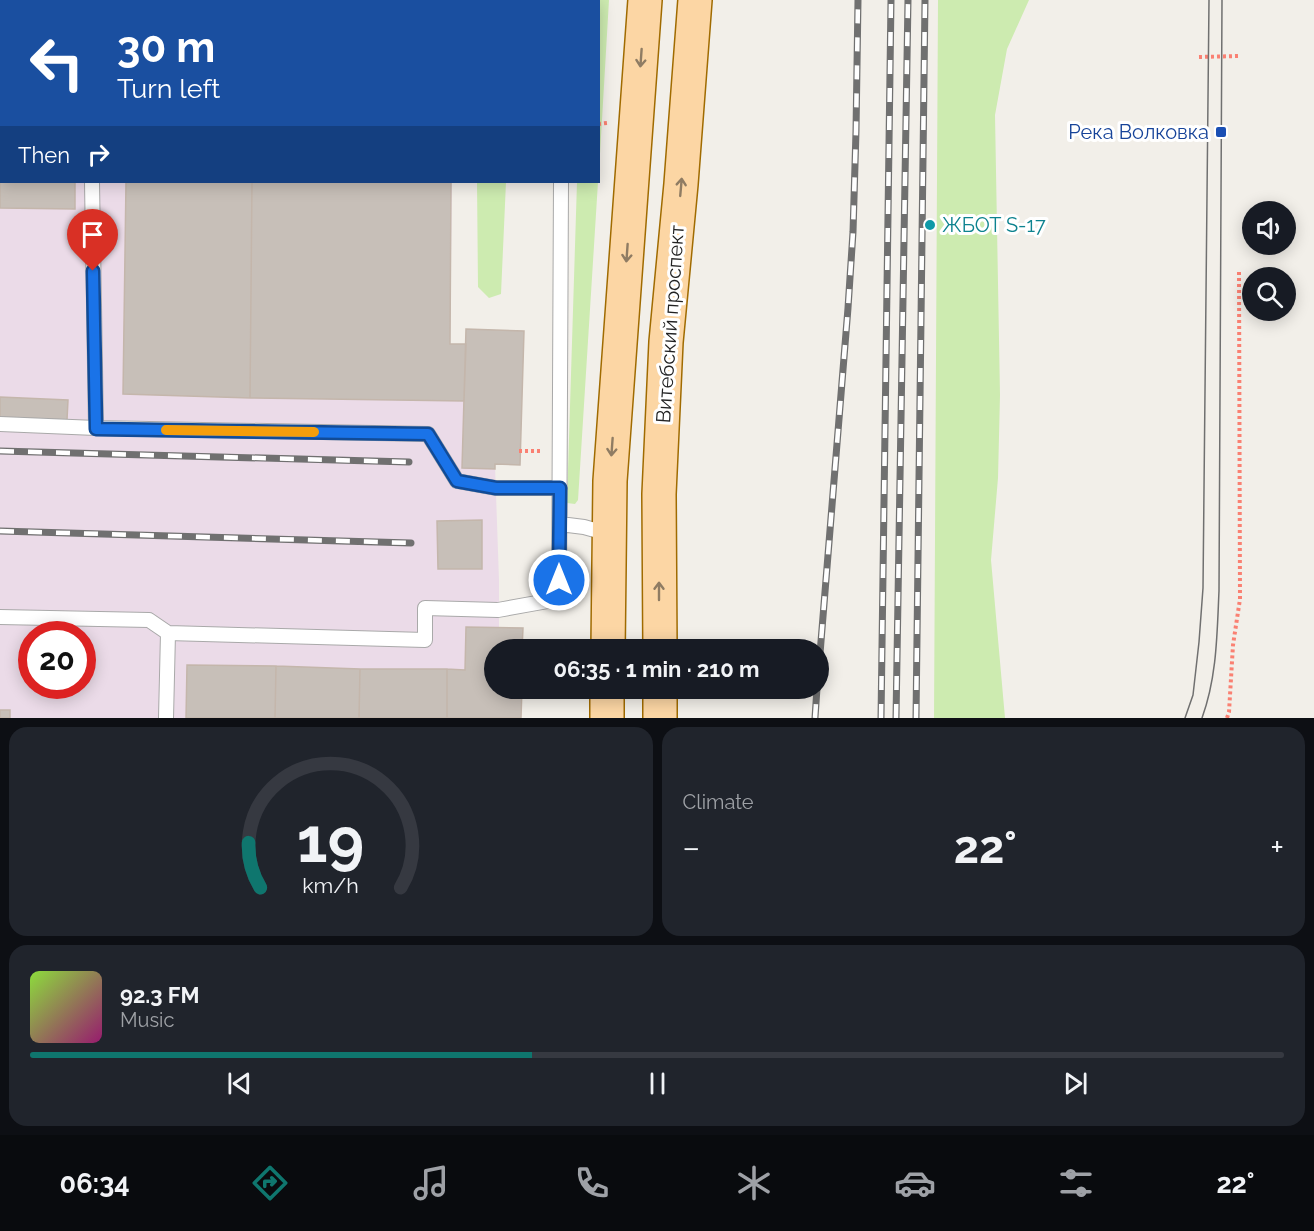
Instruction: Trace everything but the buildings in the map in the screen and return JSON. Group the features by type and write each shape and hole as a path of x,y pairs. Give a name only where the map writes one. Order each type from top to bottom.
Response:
{"main road":[{"path":"608,639 610,469 645,0"},
{"name":"Витебский проспект","path":"660,639 659,494 666,342 695,0"},
{"path":"607,699 607,718"},
{"path":"660,699 660,718"}],"lane":[{"path":"92,183 96,429"},
{"path":"0,617 149,620 168,633 424,639 425,608 498,610 559,599 561,183"},
{"path":"0,424 96,429 428,434 457,481 496,488 560,488"},
{"path":"560,524 584,526 609,534"},
{"path":"166,718 168,633"}],"path":[{"path":"1199,57 1239,56"},
{"path":"600,124 607,123"},
{"path":"1227,718 1233,645 1240,599 1239,271"},
{"path":"519,451 528,451"}],"shaded area":[{"path":"0,183 452,183 450,344 466,344 520,465 495,465 499,627 523,628 522,639 484,639 484,699 522,699 521,718 0,718"}],"green space":[{"path":"600,0 609,0 600,154"},
{"path":"938,0 1029,0 1007,49 995,115 1000,395 998,478 991,560 1005,718 934,718"},
{"path":"477,183 506,183 501,294 489,298 478,287"},
{"path":"577,183 598,183 578,500 575,504 567,503"}],"tram line":[{"path":"1185,718 1193,695 1203,588 1209,0"},
{"path":"1202,718 1211,687 1217,639 1219,591 1222,0"}],"railway":[{"path":"821,639 853,232 858,0"},
{"path":"881,718 891,0"},
{"path":"896,718 908,0"},
{"path":"916,718 925,0"},
{"path":"0,451 409,462"},
{"path":"0,531 411,543"},
{"path":"815,718 816,699"}],"slow traffic":[{"path":"166,430 314,432"}],"place":[{"name":"Река Волковка","path":"1221,132"},
{"name":"ЖБОТ S-17","path":"930,225"}],"route":[{"path":"93,271 96,429 428,434 457,481 496,488 560,488 559,580"}]}
